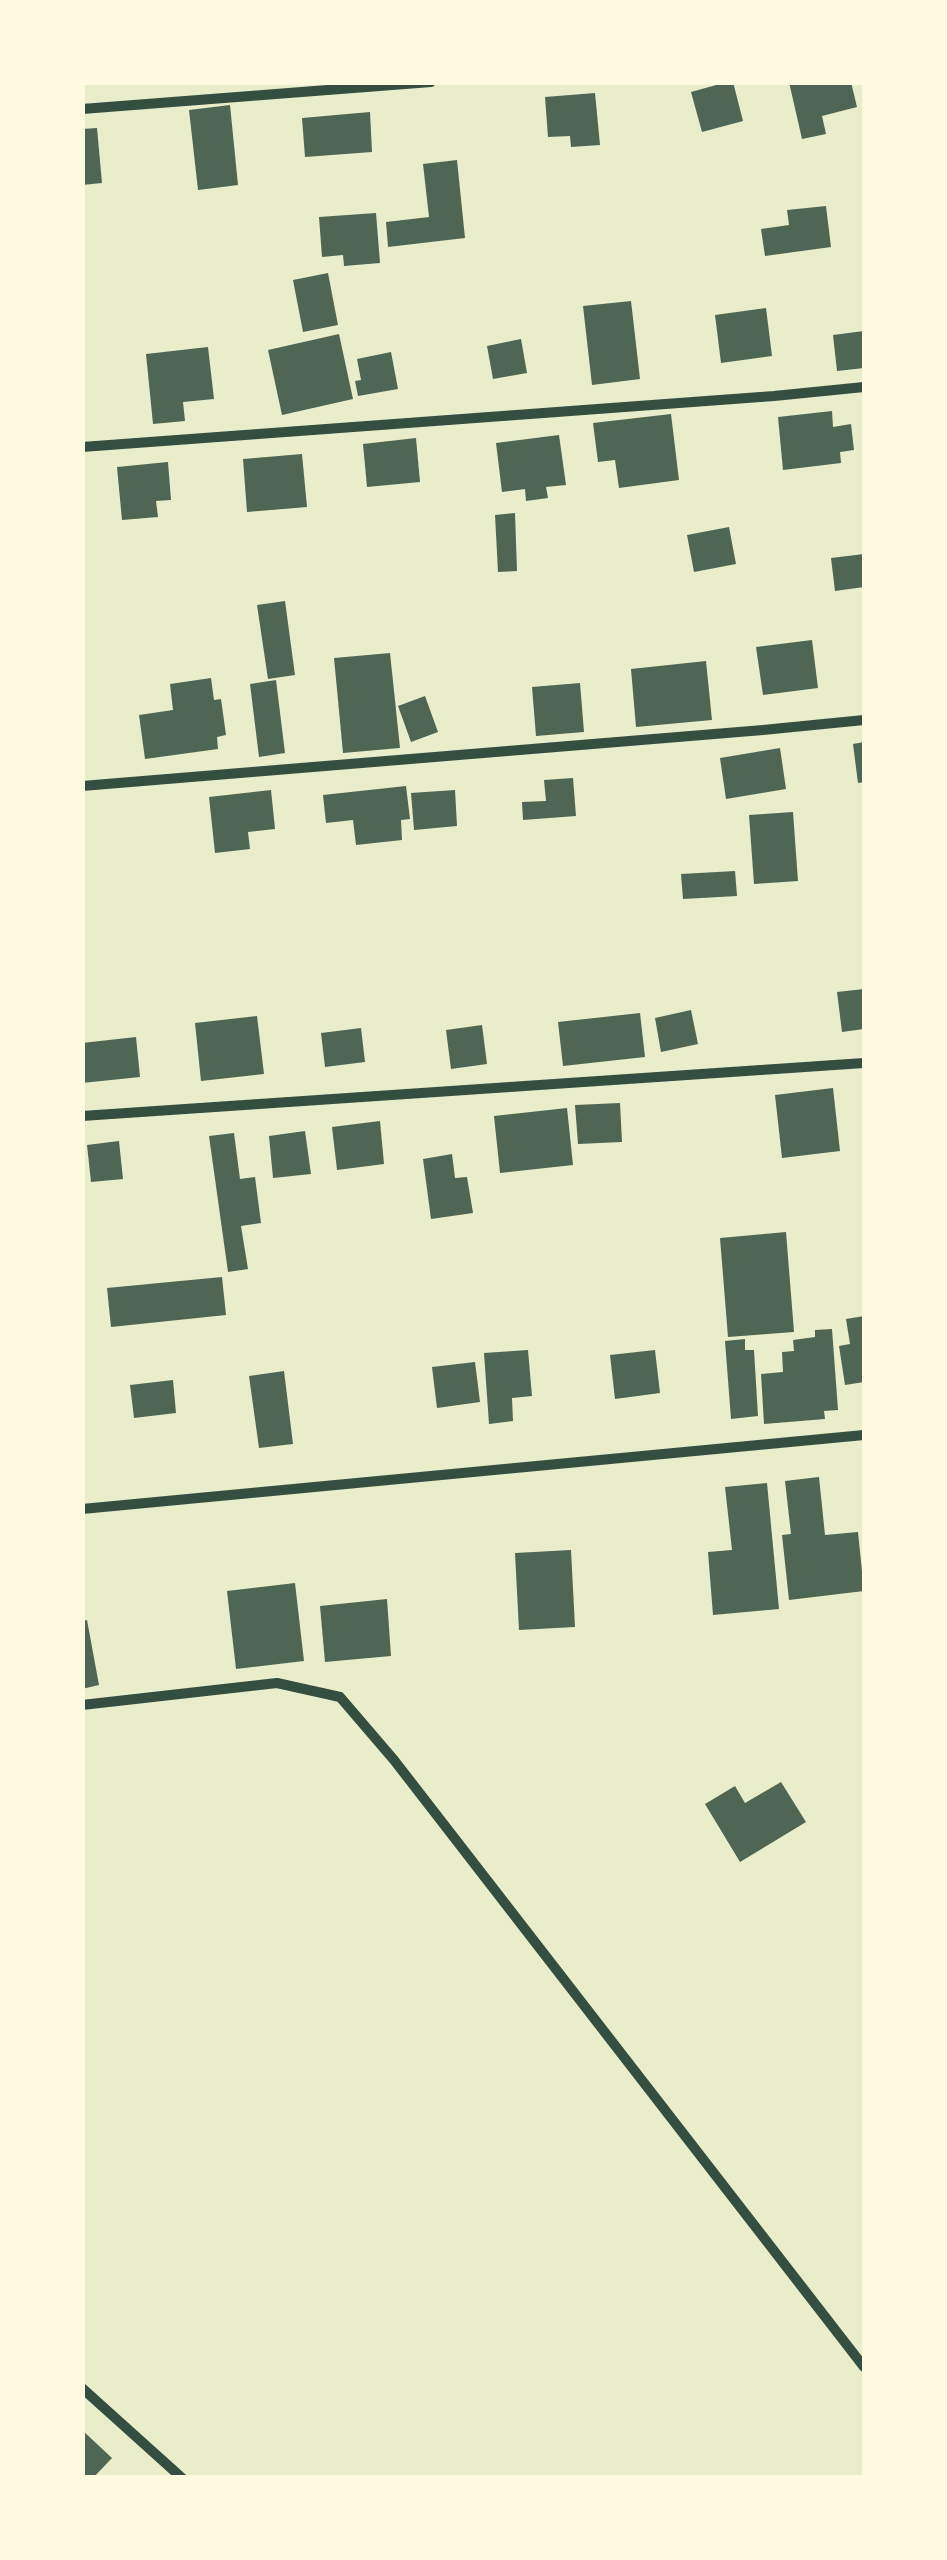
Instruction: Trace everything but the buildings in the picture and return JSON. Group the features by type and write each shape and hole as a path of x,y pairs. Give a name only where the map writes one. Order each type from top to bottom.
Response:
{"street":[{"path":"82,108 431,82"},
{"path":"82,446 864,387"},
{"path":"82,786 864,720"},
{"path":"82,1116 864,1063"},
{"path":"82,1509 864,1435"},
{"path":"82,1705 277,1683 340,1697 394,1760 864,2367"},
{"path":"82,2388 182,2478"}]}
